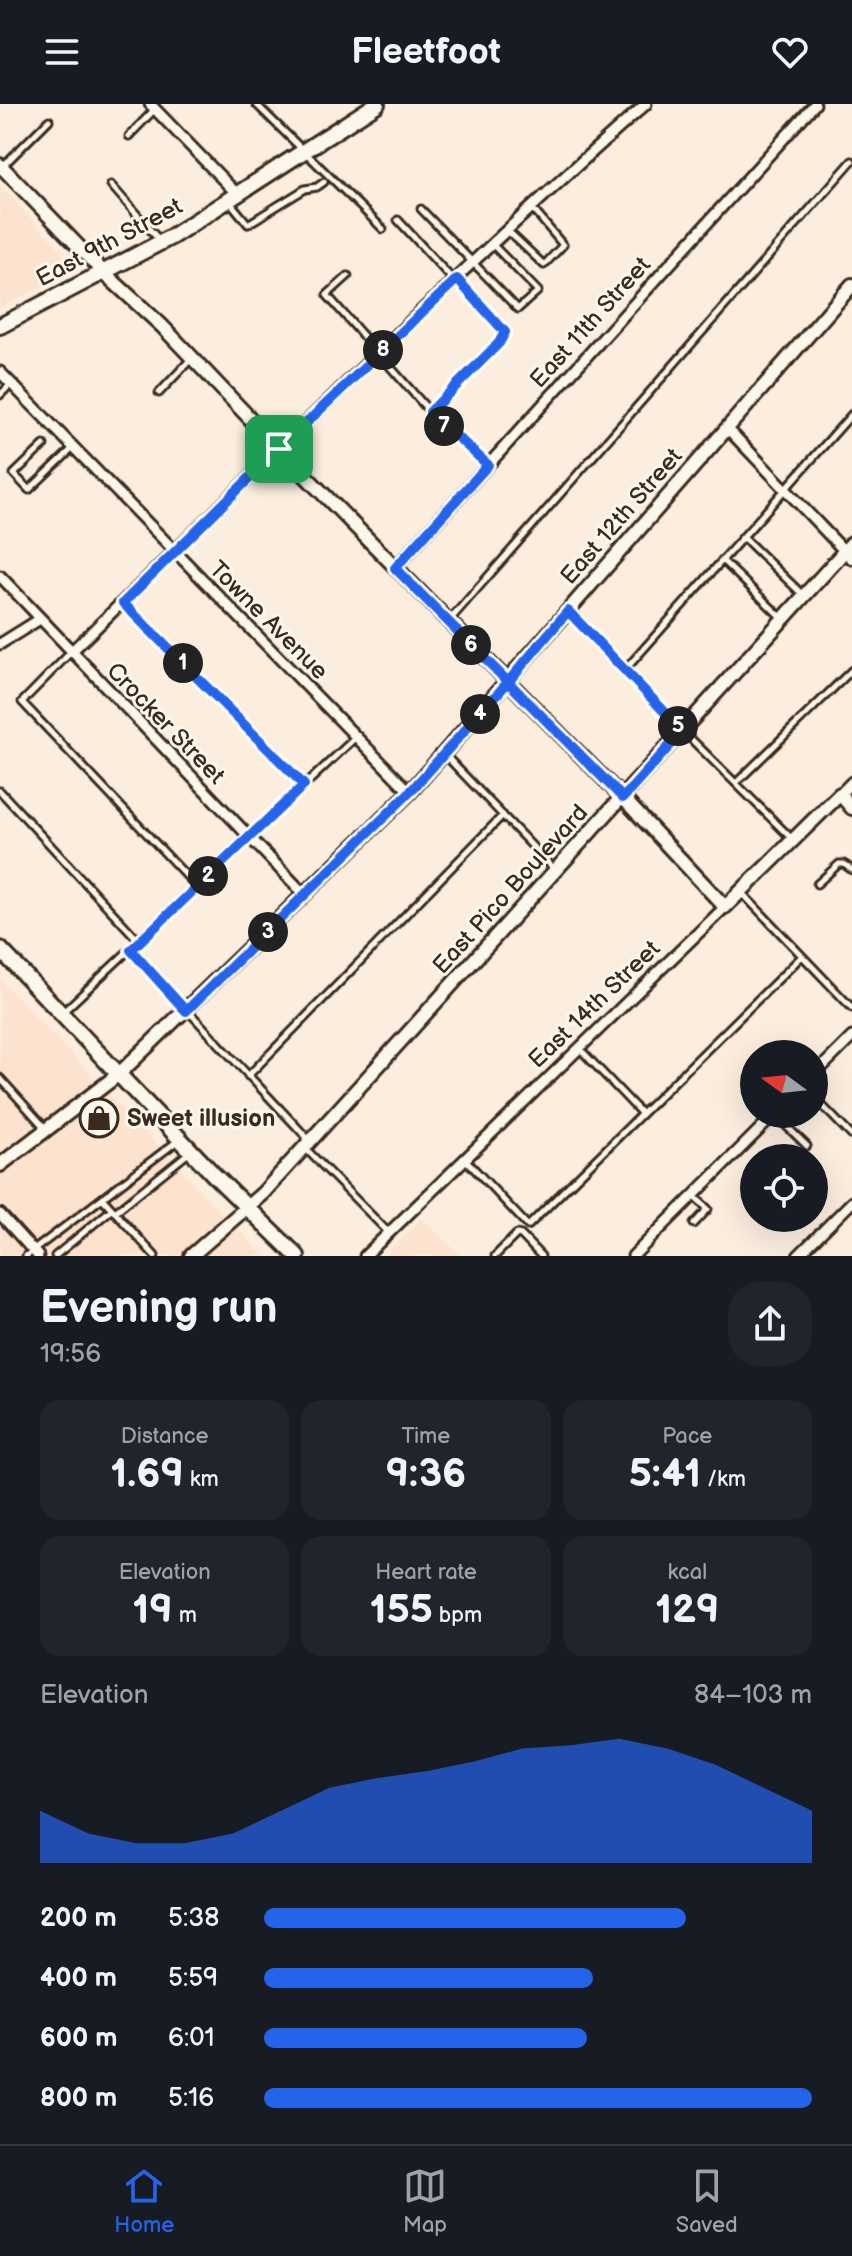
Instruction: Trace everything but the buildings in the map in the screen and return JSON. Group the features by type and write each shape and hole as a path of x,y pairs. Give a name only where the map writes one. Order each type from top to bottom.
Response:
{"main road":[{"name":"East 9th Street","path":"0,326 160,242 377,104"},
{"path":"0,949 247,1208 297,1256"}],"street":[{"path":"71,652 493,245 646,104"},
{"name":"East 11th Street","path":"395,568 815,104"},
{"path":"152,106 233,198"},
{"path":"1,166 623,798 725,907"},
{"name":"East 12th Street","path":"0,1165 119,1074 410,792 852,285"},
{"name":"Towne Avenue","path":"0,372 410,792"},
{"path":"727,428 849,551"},
{"name":"East Pico Boulevard","path":"191,1256 247,1208 308,1144 849,551"},
{"name":"Crocker Street","path":"0,576 305,895"},
{"path":"0,644 40,619"},
{"name":"East 14th Street","path":"365,1256 852,782"},
{"path":"840,794 852,808"},
{"path":"828,1061 852,1037"},
{"path":"633,1256 760,1128"},
{"path":"798,1256 852,1202"},
{"path":"0,1214 32,1254"}],"lane":[{"path":"256,104 383,229"},
{"path":"129,136 152,106"},
{"path":"1,166 49,120"},
{"path":"448,622 852,161"},
{"path":"233,198 248,224 305,189 324,182"},
{"path":"111,185 146,222 160,242"},
{"path":"508,231 544,265 563,245 532,208"},
{"path":"421,209 518,309 538,291 493,245"},
{"path":"398,220 505,332 499,343 430,412"},
{"path":"348,276 327,295 430,412 488,465"},
{"path":"159,393 192,357"},
{"path":"0,395 11,384"},
{"path":"625,670 852,414"},
{"path":"44,445 14,474 29,490 74,448"},
{"path":"743,537 804,597"},
{"path":"722,560 784,620"},
{"path":"123,603 304,785"},
{"path":"568,611 683,731 793,839"},
{"path":"71,652 22,702 197,887"},
{"path":"736,783 852,670"},
{"path":"61,1014 356,737"},
{"path":"445,755 556,872"},
{"path":"0,791 140,942"},
{"path":"248,1076 503,815"},
{"path":"817,884 839,864 852,870"},
{"path":"740,891 852,1008"},
{"path":"131,950 389,1233"},
{"path":"465,1159 528,1226 802,956"},
{"path":"579,1048 641,1113"},
{"path":"0,1078 46,1130"},
{"path":"828,1111 852,1136"},
{"path":"788,1128 805,1144"},
{"path":"32,1254 181,1139"},
{"path":"55,1256 191,1150"},
{"path":"694,1195 708,1209 694,1224"},
{"path":"102,1198 155,1256"},
{"path":"495,1256 517,1234 540,1256"}],"shaded area":[{"path":"0,186 63,252 73,270 0,308"},
{"path":"0,979 239,1231 265,1256 0,1256"},
{"path":"422,1218 461,1256 385,1256"}],"place":[{"name":"Sweet illusion","path":"99,1118"}],"route":[{"path":"279,449 123,603 304,785 131,950 186,1011 410,792 508,682 623,798 683,731 568,611 508,682 395,568 488,465 430,412 499,343 505,332 457,279 279,449"}]}
